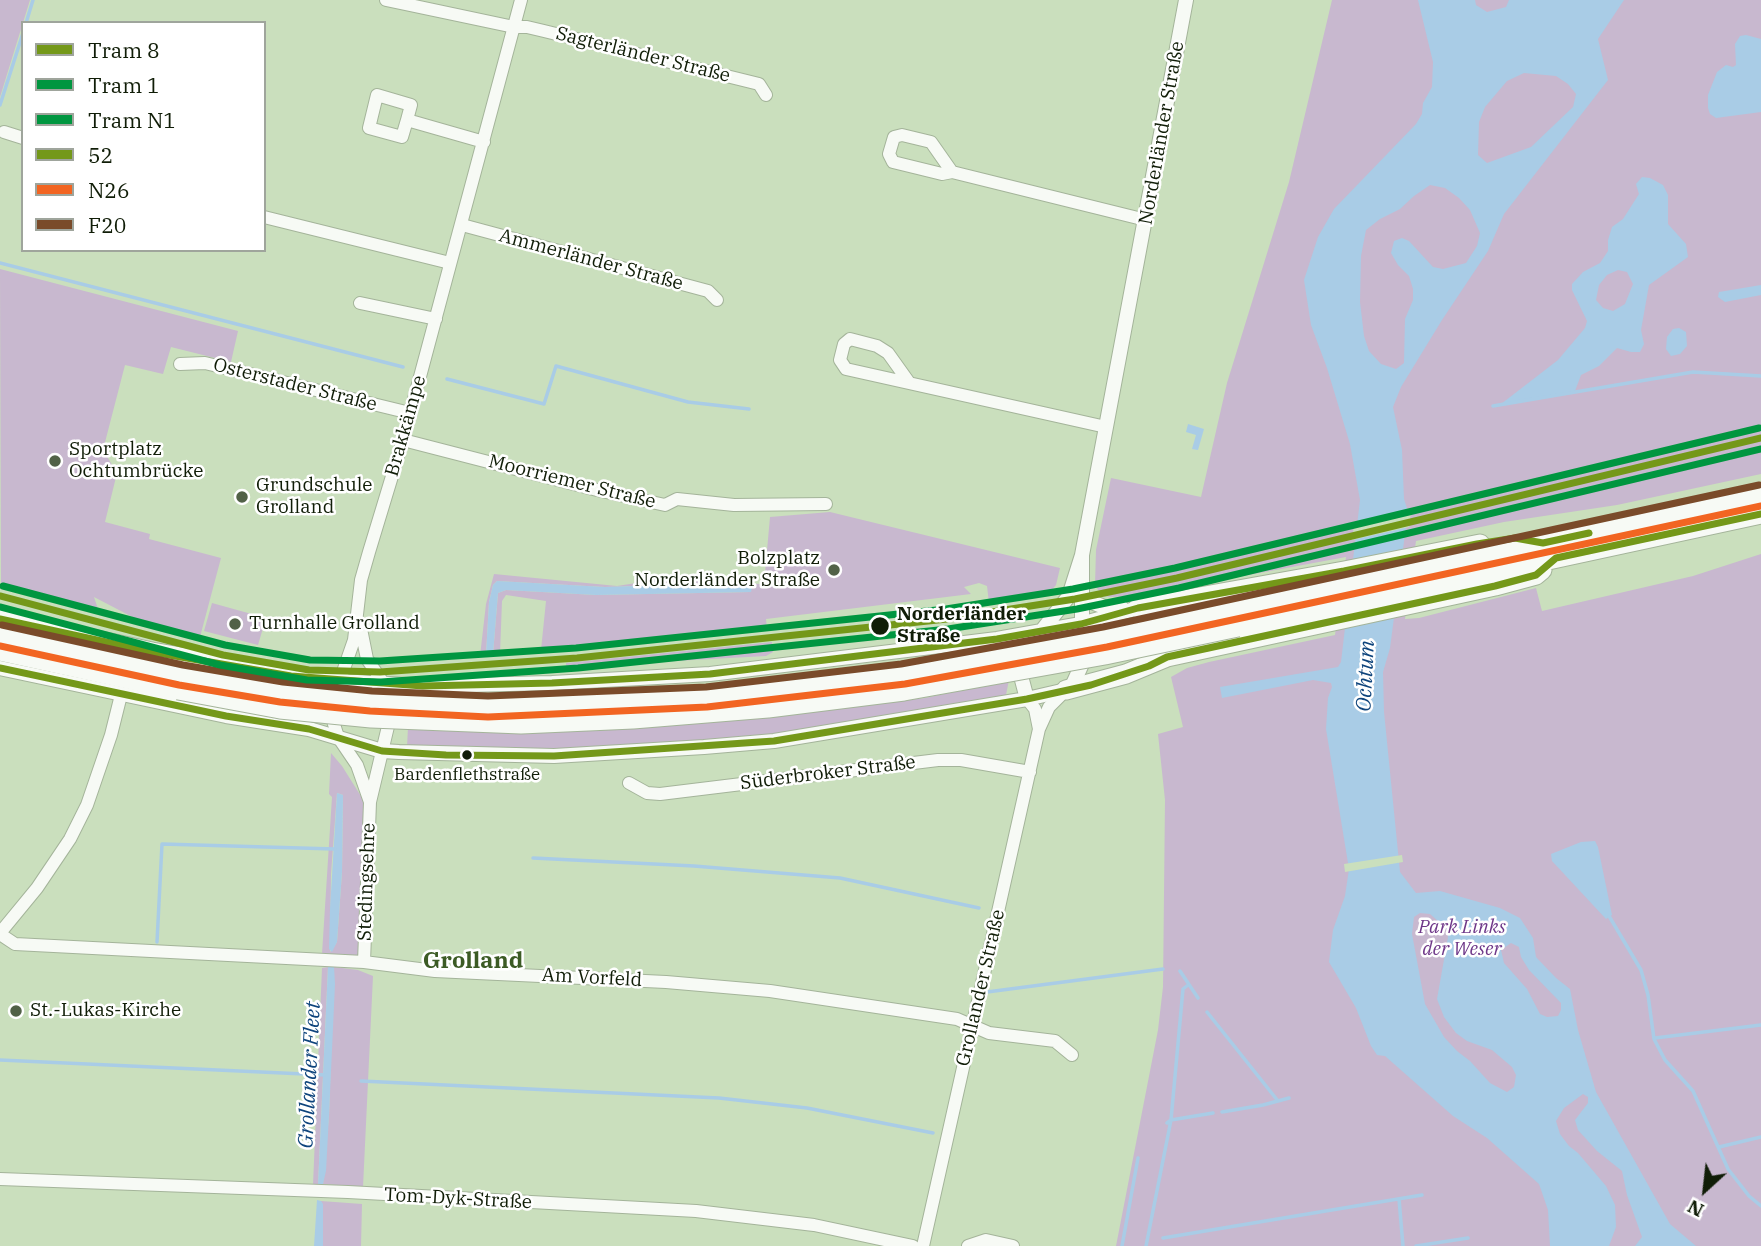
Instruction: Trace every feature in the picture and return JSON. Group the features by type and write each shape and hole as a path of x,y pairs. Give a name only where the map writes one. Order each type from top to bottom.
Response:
{"highway":[{"path":"1066,690 1114,678 1341,596 1410,581 1515,538 1549,551 1761,495"},
{"path":"0,651 180,683 410,704 488,707 634,702 770,691 903,674 1236,618 1549,551 1761,514"},
{"path":"1138,608 1341,596"},
{"path":"0,619 152,652 291,676 340,681"},
{"path":"0,635 180,683"}],"street":[{"name":"Sagterländer Straße","path":"386,0 514,27 544,30 759,84 766,95"},
{"name":"Brakkämpe","path":"340,681 350,657 359,614 361,580 403,440 521,0"},
{"name":"Norderländer Straße","path":"1042,631 1069,596 1082,555 1186,0"},
{"path":"407,120 484,142"},
{"path":"4,132 21,137"},
{"path":"952,172 931,142 902,135 894,138 889,154 893,162 942,174 952,172 1146,220"},
{"path":"266,217 450,263"},
{"name":"Ammerländer Straße","path":"462,225 708,291 717,300"},
{"path":"360,303 436,319"},
{"path":"908,382 888,353 877,346 850,339 844,344 840,360 846,369 1106,427"},
{"name":"Osterstader Straße","path":"180,364 205,363 410,413"},
{"name":"Moorriemer Straße","path":"403,440 665,505 677,499 734,505 826,504"},
{"name":"Norderländer Straße","path":"1081,624 1082,555"},
{"path":"1082,597 1109,609 1138,608"},
{"path":"340,681 423,686 541,684 710,674 997,639 1081,624 1138,608"},
{"name":"Brakkämpe","path":"359,614 367,659 384,684 390,718 382,751"},
{"name":"Grollander Straße","path":"923,1246 1039,729 1049,707 1073,684 1082,664 1081,624"},
{"path":"1039,729 1035,709 1027,699 1022,680 1022,665 1032,642 1042,631"},
{"path":"0,668 226,716 309,729 382,751 446,755 554,756 774,741 1027,699 1066,690"},
{"name":"Stedingsehre","path":"340,681 332,707 333,721 338,737 354,757 370,802"},
{"path":"0,934 37,888 70,839 90,797 121,695"},
{"name":"Stedingsehre","path":"364,962 370,802 382,751"},
{"name":"Süderbroker Straße","path":"629,783 646,793 660,794 938,760 961,760 1030,772"},
{"name":"Am Vorfeld","path":"0,934 15,944 364,962 435,971 666,982 770,991 957,1019 989,1033 1055,1041 1072,1055"},
{"name":"Tom-Dyk-Straße","path":"0,1179 348,1192 696,1211 814,1225 913,1246"},
{"path":"968,1246 986,1240 1013,1246"}],"green space":[{"path":"0,0 30,0 24,21 21,21 21,29 0,97"},
{"name":"Park Links der Weser","path":"1332,0 1761,0 1761,474 1617,505 1504,522 1416,541 1405,619 1419,618 1536,588 1542,611 1693,576 1761,554 1761,1246 1116,1246 1158,1030 1163,987 1165,800 1158,734 1183,727 1171,677 1187,668 1209,662 1335,635 1346,557 1135,596 1111,597 1102,596 1095,585 1096,550 1111,478 1201,497 1227,383 1289,182"},
{"name":"Sportplatz Ochtumbrücke","path":"0,269 238,331 231,362 171,347 163,374 125,365 103,450 117,473 105,522 150,534 149,539 221,558 200,637 142,622 94,597 98,609 1,584"},
{"path":"830,512 1060,568 1056,585 1049,593 989,603 987,586 979,583 964,587 971,594 766,619 767,629 541,650 546,601 506,595 502,601 500,654 493,654 498,593 506,590 596,595 750,592 751,585 605,587 497,581 493,585 489,602 486,655 480,656 486,604 494,574 617,586 668,578 764,584 770,517"},
{"name":"Turnhalle Grolland","path":"212,603 266,618 258,645 204,631"},
{"path":"772,642 773,652 766,656 566,667 566,663"},
{"path":"1009,680 1006,695 769,735 676,744 561,749 472,750 407,747 408,727 781,716 925,698"},
{"path":"331,753 364,801 359,956 322,954 332,797 329,794","holes":["337,793 343,795 342,872 337,942 330,952 331,874"]},
{"path":"328,967 318,1185 313,1185 322,968"},
{"path":"334,967 358,970 373,976 363,1187 323,1184 329,1115"},
{"path":"321,1201 362,1204 361,1246 323,1246"}],"water":[{"name":"Ochtum","path":"1418,0 1475,0 1476,5 1487,12 1506,7 1509,0 1624,0 1598,39 1608,80 1504,214 1488,251 1401,387 1393,407 1402,450 1404,499 1408,511 1390,648 1383,672 1384,712 1400,872 1416,893 1440,891 1500,908 1520,918 1533,938 1536,957 1570,989 1578,1030 1596,1092 1670,1224 1696,1246 1635,1246 1642,1237 1627,1195 1622,1171 1597,1151 1578,1130 1575,1120 1588,1103 1588,1097 1583,1094 1564,1108 1556,1121 1560,1134 1569,1146 1606,1186 1615,1205 1616,1227 1609,1246 1550,1246 1548,1210 1539,1184 1487,1138 1453,1116 1385,1056 1377,1055 1356,1008 1329,962 1333,930 1345,896 1349,869 1326,729 1331,683 1313,680 1222,698 1220,687 1338,667 1341,662 1360,500 1350,444 1311,325 1304,280 1318,237 1334,209 1416,124 1422,114 1423,103 1432,87 1433,62","holes":["1524,73 1556,76 1576,94 1573,107 1531,147 1487,163 1478,155 1479,122 1485,107 1507,81","1430,185 1445,188 1470,210 1480,233 1477,246 1466,263 1443,269 1433,267 1409,241 1402,238 1394,241 1391,253 1409,276 1413,289 1413,300 1405,319 1404,363 1396,369 1381,364 1369,351 1364,336 1360,302 1361,256 1366,230 1400,209","1420,913 1430,914 1447,929 1448,937 1437,999 1444,1017 1456,1033 1467,1041 1492,1050 1512,1067 1516,1075 1514,1087 1507,1092 1490,1083 1457,1051 1444,1037 1425,1004 1412,934 1414,917","1511,943 1519,947 1521,957 1529,970 1561,1003 1558,1016 1547,1017 1540,1014 1527,989 1504,963 1501,950"]},
{"path":"1740,36 1761,39 1761,112 1716,118 1710,114 1708,95 1717,72 1726,65 1736,65 1735,44"},
{"path":"1642,177 1663,185 1668,195 1668,224 1686,244 1688,257 1649,285 1641,330 1644,344 1640,352 1617,348 1599,366 1581,375 1575,391 1501,404 1558,360 1585,328 1587,321 1572,290 1572,284 1583,272 1600,263 1608,251 1612,227 1623,219 1639,194 1636,184","holes":["1618,270 1627,272 1633,284 1625,304 1613,311 1603,308 1596,300 1599,285 1607,275"]},
{"path":"1761,285 1761,295 1725,302 1718,297 1719,292"},
{"path":"1679,328 1686,332 1687,346 1680,354 1671,356 1666,349 1667,337 1673,329"},
{"path":"1188,424 1204,429 1198,450 1192,449 1196,435 1186,432"},
{"path":"497,581 605,587 704,584 752,585 752,588 751,592 596,595 506,590 498,593 493,654 486,655 489,602 493,585"},
{"path":"337,793 343,795 342,872 337,942 332,952 329,949 330,909"},
{"path":"1595,841 1612,915 1606,919 1552,861 1551,854 1581,842"},
{"path":"328,967 334,967 335,984 329,1115 326,1171 323,1184 318,1185"},
{"path":"317,1200 323,1204 323,1246 314,1246"}],"pier":[{"path":"1411,512 1409,527 1352,540 1354,526"},
{"path":"1402,855 1403,862 1345,872 1344,864"}],"waterway":[{"path":"27,21 33,0"},
{"path":"0,105 21,39"},
{"path":"0,263 403,367"},
{"path":"447,379 544,404 556,366 688,402 749,409"},
{"path":"1493,406 1693,372 1761,376"},
{"path":"157,942 162,844 335,849"},
{"path":"533,858 694,866 840,878 979,908"},
{"path":"1609,916 1641,970 1648,995 1654,1039 1665,1060 1693,1091 1728,1169 1749,1196 1761,1206"},
{"path":"987,992 1163,969"},
{"path":"1180,971 1198,998"},
{"path":"1146,1246 1171,1120 1183,989 1188,985"},
{"path":"1207,1012 1278,1101"},
{"path":"1655,1038 1761,1025"},
{"name":"Grollander Fleet","path":"0,1060 326,1075"},
{"path":"361,1081 719,1098 807,1108 933,1133"},
{"path":"1222,1112 1289,1098"},
{"path":"1167,1123 1213,1113"},
{"path":"1719,1147 1761,1137"},
{"path":"1122,1246 1138,1158"},
{"path":"1163,1238 1422,1195"},
{"path":"1399,1199 1403,1246"},
{"path":"1416,1246 1468,1238"}],"tram line":[{"name":"N1","path":"3,586 225,645 310,660 380,661 576,648 946,609 1073,589 1175,568 1759,428"},
{"name":"8","path":"0,596 223,655 309,670 380,672 577,658 947,619 1075,599 1177,578 1761,438"},
{"name":"1","path":"0,607 220,665 307,680 381,682 578,668 948,629 1077,609 1179,588 1761,449"}],"transit line":[{"name":"F20","path":"2,625 183,665 283,682 372,691 488,696 706,687 901,664 1103,627 1759,485"},
{"name":"N26","path":"0,646 179,685 280,702 370,711 488,717 707,707 905,684 1107,647 1761,506"},
{"name":"52","path":"0,668 226,716 309,729 382,751 446,755 554,756 774,741 1027,699 1091,685 1149,666 1167,657 1495,586 1536,575 1556,558 1761,514"},
{"name":"52","path":"0,619 152,652 291,676 423,686 552,683 710,674 997,639 1081,624 1138,608 1477,544 1515,538 1543,543 1589,533"}],"place":[{"name":"Sportplatz Ochtumbrücke","path":"55,461"},
{"name":"Grundschule Grolland","path":"242,497"},
{"name":"Bolzplatz Norderländer Straße","path":"834,570"},
{"name":"Turnhalle Grolland","path":"235,624"},
{"name":"Norderländer Straße","path":"880,626"},
{"name":"Bardenflethstraße","path":"467,755"},
{"name":"St.-Lukas-Kirche","path":"16,1011"}],"district":[{"name":"Grolland","path":"473,961"}]}
